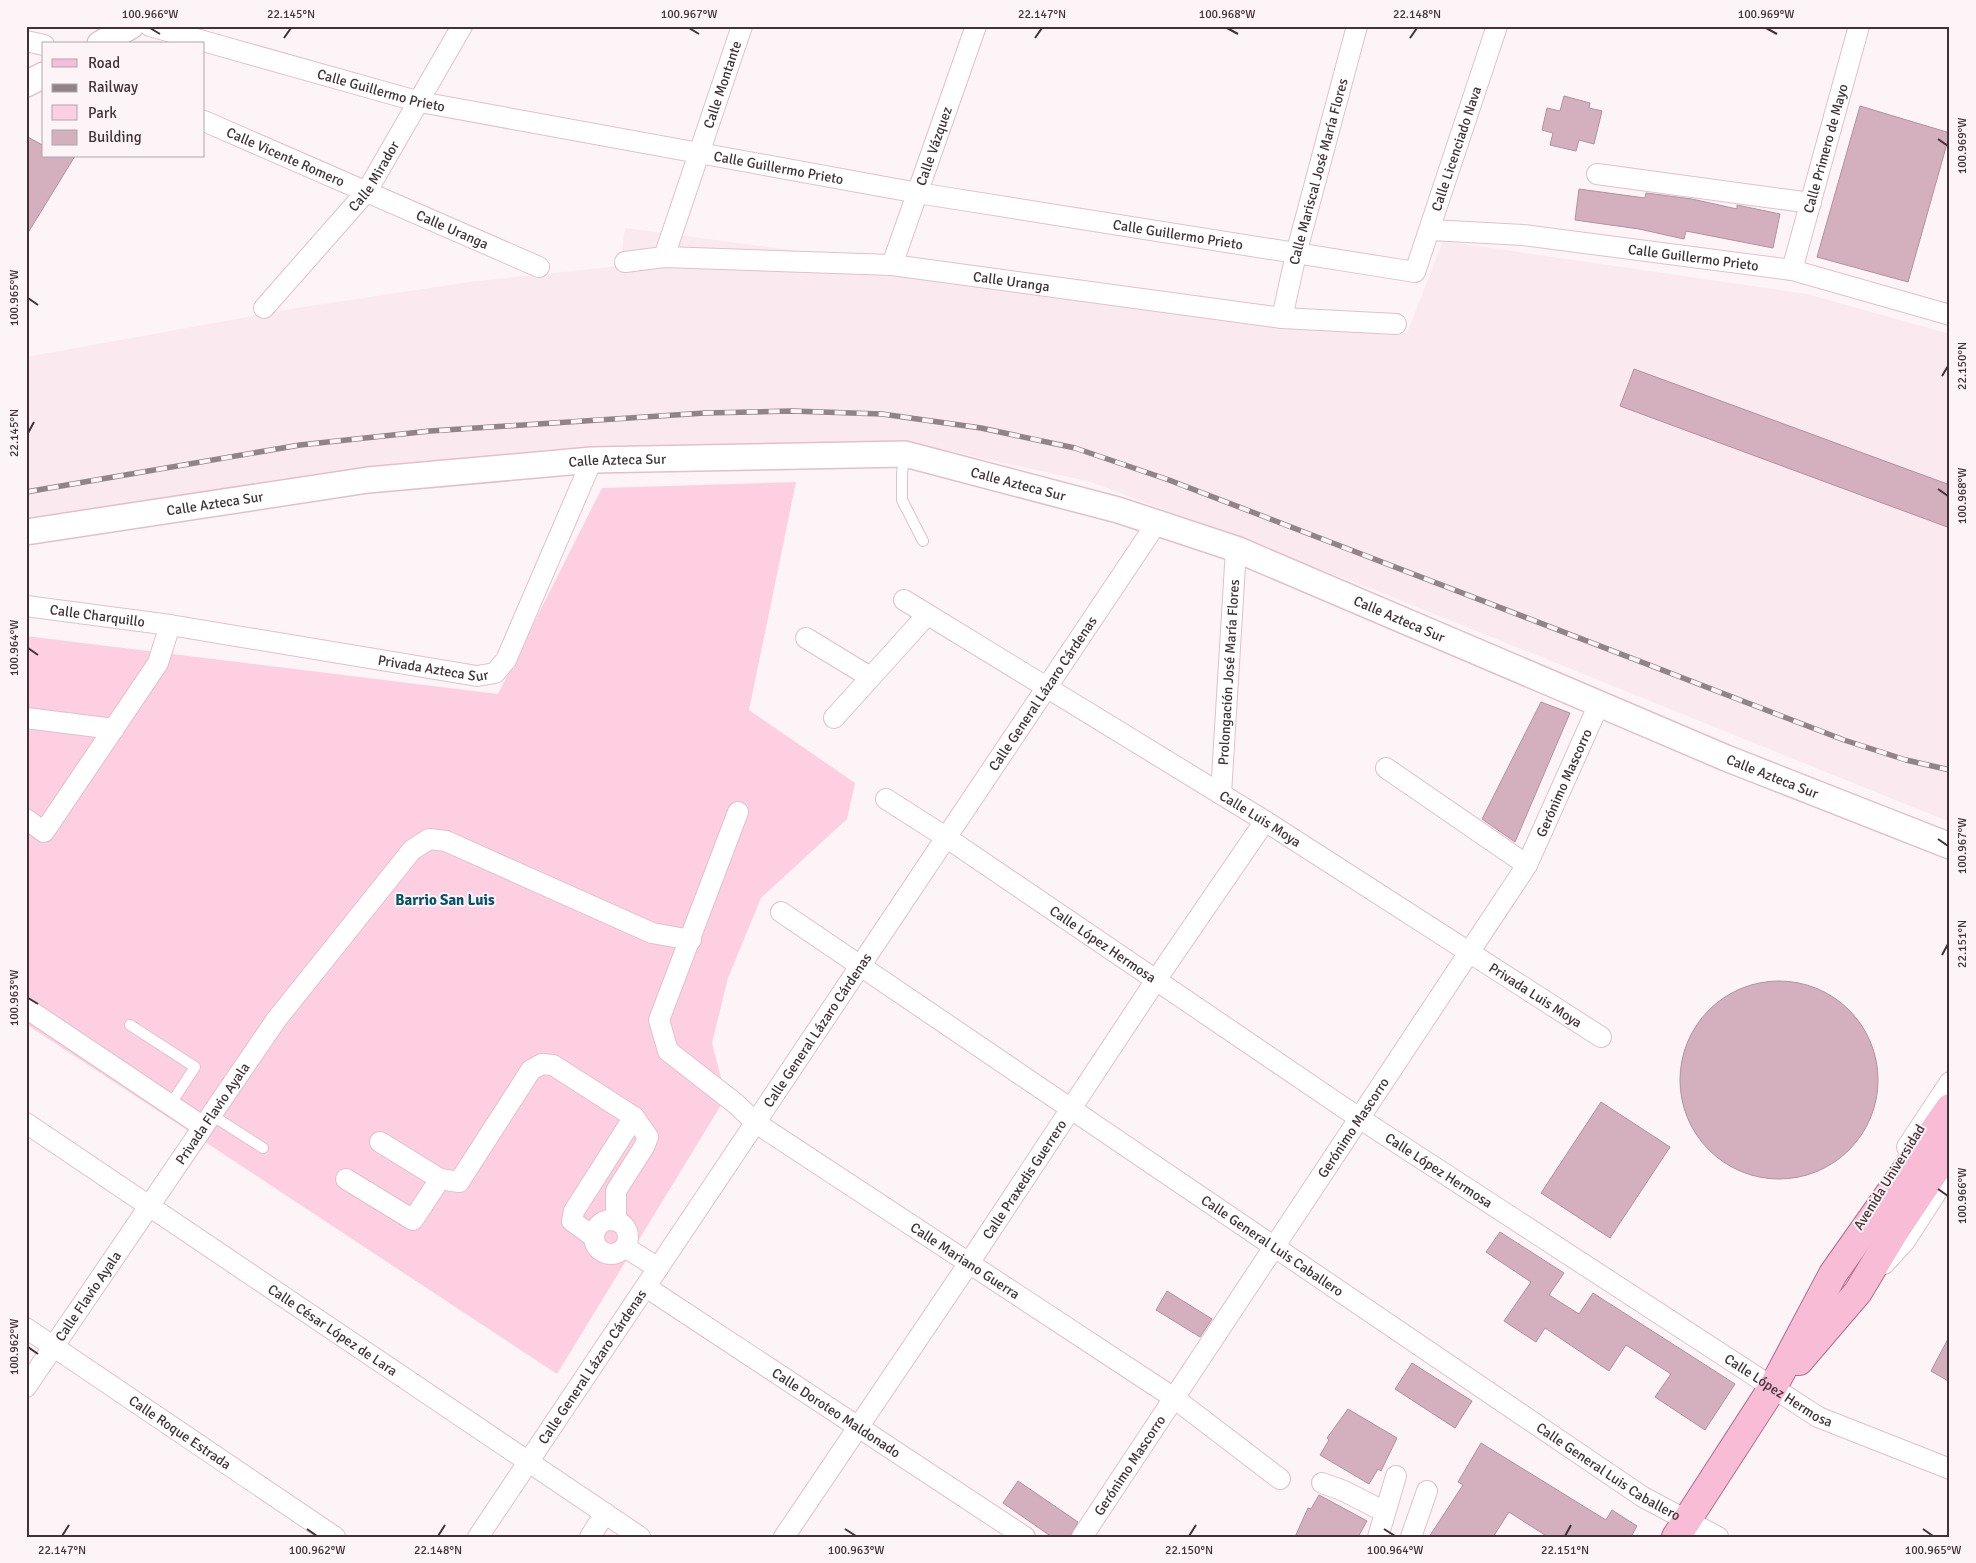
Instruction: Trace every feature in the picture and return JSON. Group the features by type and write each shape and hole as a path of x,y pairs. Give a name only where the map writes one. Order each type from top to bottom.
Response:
{"main road":[{"name":"Avenida Universidad","path":"1773,1387 1858,1292 1928,1174 1950,1108"},
{"name":"Avenida Universidad","path":"1681,1529 1773,1387 1833,1274 1928,1174 1950,1148"}],"street":[{"path":"103,42 131,26"},
{"name":"Calle Guillermo Prieto","path":"150,26 420,102 918,192 1415,272"},
{"name":"Calle Mirador","path":"264,308 368,191 462,26"},
{"name":"Calle Montante","path":"664,257 742,26"},
{"name":"Calle Vázquez","path":"892,265 976,26"},
{"name":"Calle Mariscal José María Flores","path":"1282,318 1296,254 1357,26"},
{"name":"Calle Licenciado Nava","path":"1415,272 1431,230 1497,26"},
{"name":"Calle Primero de Mayo","path":"1792,270 1859,26"},
{"path":"26,41 42,45"},
{"path":"26,84 42,75"},
{"name":"Calle Vicente Romero","path":"205,122 368,191"},
{"path":"1597,174 1811,203"},
{"name":"Calle Uranga","path":"368,191 538,267"},
{"name":"Calle Guillermo Prieto","path":"1431,230 1523,235 1792,270 1950,315"},
{"name":"Calle Uranga","path":"625,262 664,257 892,265 1282,318 1396,324"},
{"name":"Calle Azteca Sur","path":"26,532 368,480 592,460 905,454 1118,510 1236,549 1726,758 1950,846"},
{"name":"Privada Azteca Sur","path":"170,625 477,676 495,673 506,660 592,460"},
{"name":"Calle General Lázaro Cárdenas","path":"478,1537 1156,524"},
{"name":"Prolongación José María Flores","path":"1221,794 1236,549"},
{"name":"Calle Luis Moya","path":"904,600 1046,689 1266,821 1470,951"},
{"name":"Calle Charquillo","path":"26,606 170,625"},
{"path":"834,718 927,614"},
{"path":"26,819 44,832 158,663 170,625"},
{"path":"806,638 870,677"},
{"name":"Gerónimo Mascorro","path":"1082,1537 1527,865 1599,704"},
{"path":"26,718 114,729"},
{"path":"1386,768 1527,865"},
{"name":"Calle López Hermosa","path":"886,799 947,838 1359,1118 1818,1417 1950,1469"},
{"name":"Calle Mariano Guerra","path":"738,812 691,940 659,1020 668,1051 736,1104 756,1123 1174,1398 1280,1479"},
{"name":"Calle Praxedis Guerrero","path":"784,1537 969,1263 1156,980 1266,821"},
{"name":"Privada Flavio Ayala","path":"148,1205 276,1020 412,850 428,839 446,841 652,933 691,940"},
{"name":"Calle General Luis Caballero","path":"781,912 1643,1497 1681,1529 1718,1537"},
{"name":"Privada Luis Moya","path":"1470,951 1601,1037"},
{"path":"26,1008 170,1106 206,1120"},
{"path":"380,1142 440,1179 458,1182 531,1070 542,1064 553,1065 634,1117 648,1137 644,1147 616,1191 616,1221"},
{"name":"Avenida Universidad","path":"1833,1274 1862,1215 1950,1082"},
{"path":"594,1237 572,1221 574,1212 634,1117"},
{"name":"Calle César López de Lara","path":"26,1123 640,1537"},
{"path":"346,1179 413,1220 440,1179"},
{"name":"Calle Flavio Ayala","path":"26,1387 148,1205"},
{"path":"606,1220 616,1221 625,1227 628,1237 624,1248 616,1254 605,1253 597,1247 594,1237 597,1227 606,1220"},
{"path":"624,1248 658,1268"},
{"name":"Calle Doroteo Maldonado","path":"646,1287 1025,1537"},
{"name":"Calle Roque Estrada","path":"26,1328 335,1537"},
{"path":"1378,1537 1396,1476"},
{"path":"1322,1483 1344,1491 1385,1512"},
{"path":"1411,1537 1427,1491"},
{"path":"590,1537 605,1513"}],"lane":[{"path":"905,454 902,473 902,500 923,541"},
{"path":"130,1025 196,1067 170,1106"},
{"path":"206,1120 263,1148"}],"shaded area":[{"path":"625,228 881,262 930,259 1291,326 1407,333 1443,241 1807,294 1950,334 1950,822 1380,592 1091,482 917,444 559,449 26,529 26,357 297,308 469,282 620,266"}],"green space":[{"path":"796,482 749,710 855,783 847,819 761,898 728,978 712,1043 726,1097 557,1374 26,1024 26,636 498,694 602,488"}],"building":[{"path":"1564,96 1590,103 1589,108 1602,111 1594,144 1579,140 1576,151 1550,145 1553,133 1542,130 1547,108 1560,111"},
{"path":"1860,106 1950,133 1908,282 1817,257"},
{"path":"26,136 42,145 42,158 74,158 26,236"},
{"path":"1579,189 1645,198 1646,193 1692,199 1737,209 1737,205 1780,214 1773,248 1686,231 1684,239 1639,229 1575,220"},
{"path":"1634,369 1950,485 1950,528 1620,406"},
{"path":"1541,702 1570,713 1515,842 1482,819"},
{"path":"1779,981 1798,983 1817,989 1834,998 1849,1010 1861,1025 1870,1042 1876,1061 1878,1080 1876,1099 1870,1118 1861,1135 1849,1150 1834,1162 1817,1171 1798,1177 1779,1179 1760,1177 1741,1171 1724,1162 1709,1150 1697,1135 1688,1118 1682,1099 1680,1080 1682,1061 1688,1042 1697,1025 1709,1010 1724,998 1741,989 1760,983"},
{"path":"1601,1102 1670,1147 1610,1238 1541,1193"},
{"path":"1500,1232 1564,1273 1549,1295 1579,1314 1593,1293 1735,1384 1705,1430 1655,1397 1671,1374 1626,1345 1609,1371 1545,1328 1536,1342 1504,1321 1531,1282 1486,1252"},
{"path":"1167,1291 1212,1319 1200,1337 1156,1310"},
{"path":"1950,1335 1950,1382 1931,1371"},
{"path":"1412,1363 1472,1401 1455,1428 1395,1389"},
{"path":"1348,1409 1397,1438 1381,1471 1378,1469 1369,1484 1320,1455 1329,1440 1327,1438"},
{"path":"1481,1443 1606,1520 1612,1510 1637,1526 1631,1537 1548,1537 1509,1512 1493,1537 1429,1537 1463,1485 1458,1482"},
{"path":"1018,1481 1078,1522 1070,1537 1052,1537 1003,1503"},
{"path":"1319,1495 1367,1521 1358,1537 1295,1537 1308,1508 1311,1509"}],"railway":[{"path":"26,492 300,445 430,431 705,413 791,411 882,414 981,428 1075,448 1169,480 1844,740 1906,760 1950,770"}],"district":[{"name":"Barrio San Luis","path":"445,900"}]}
